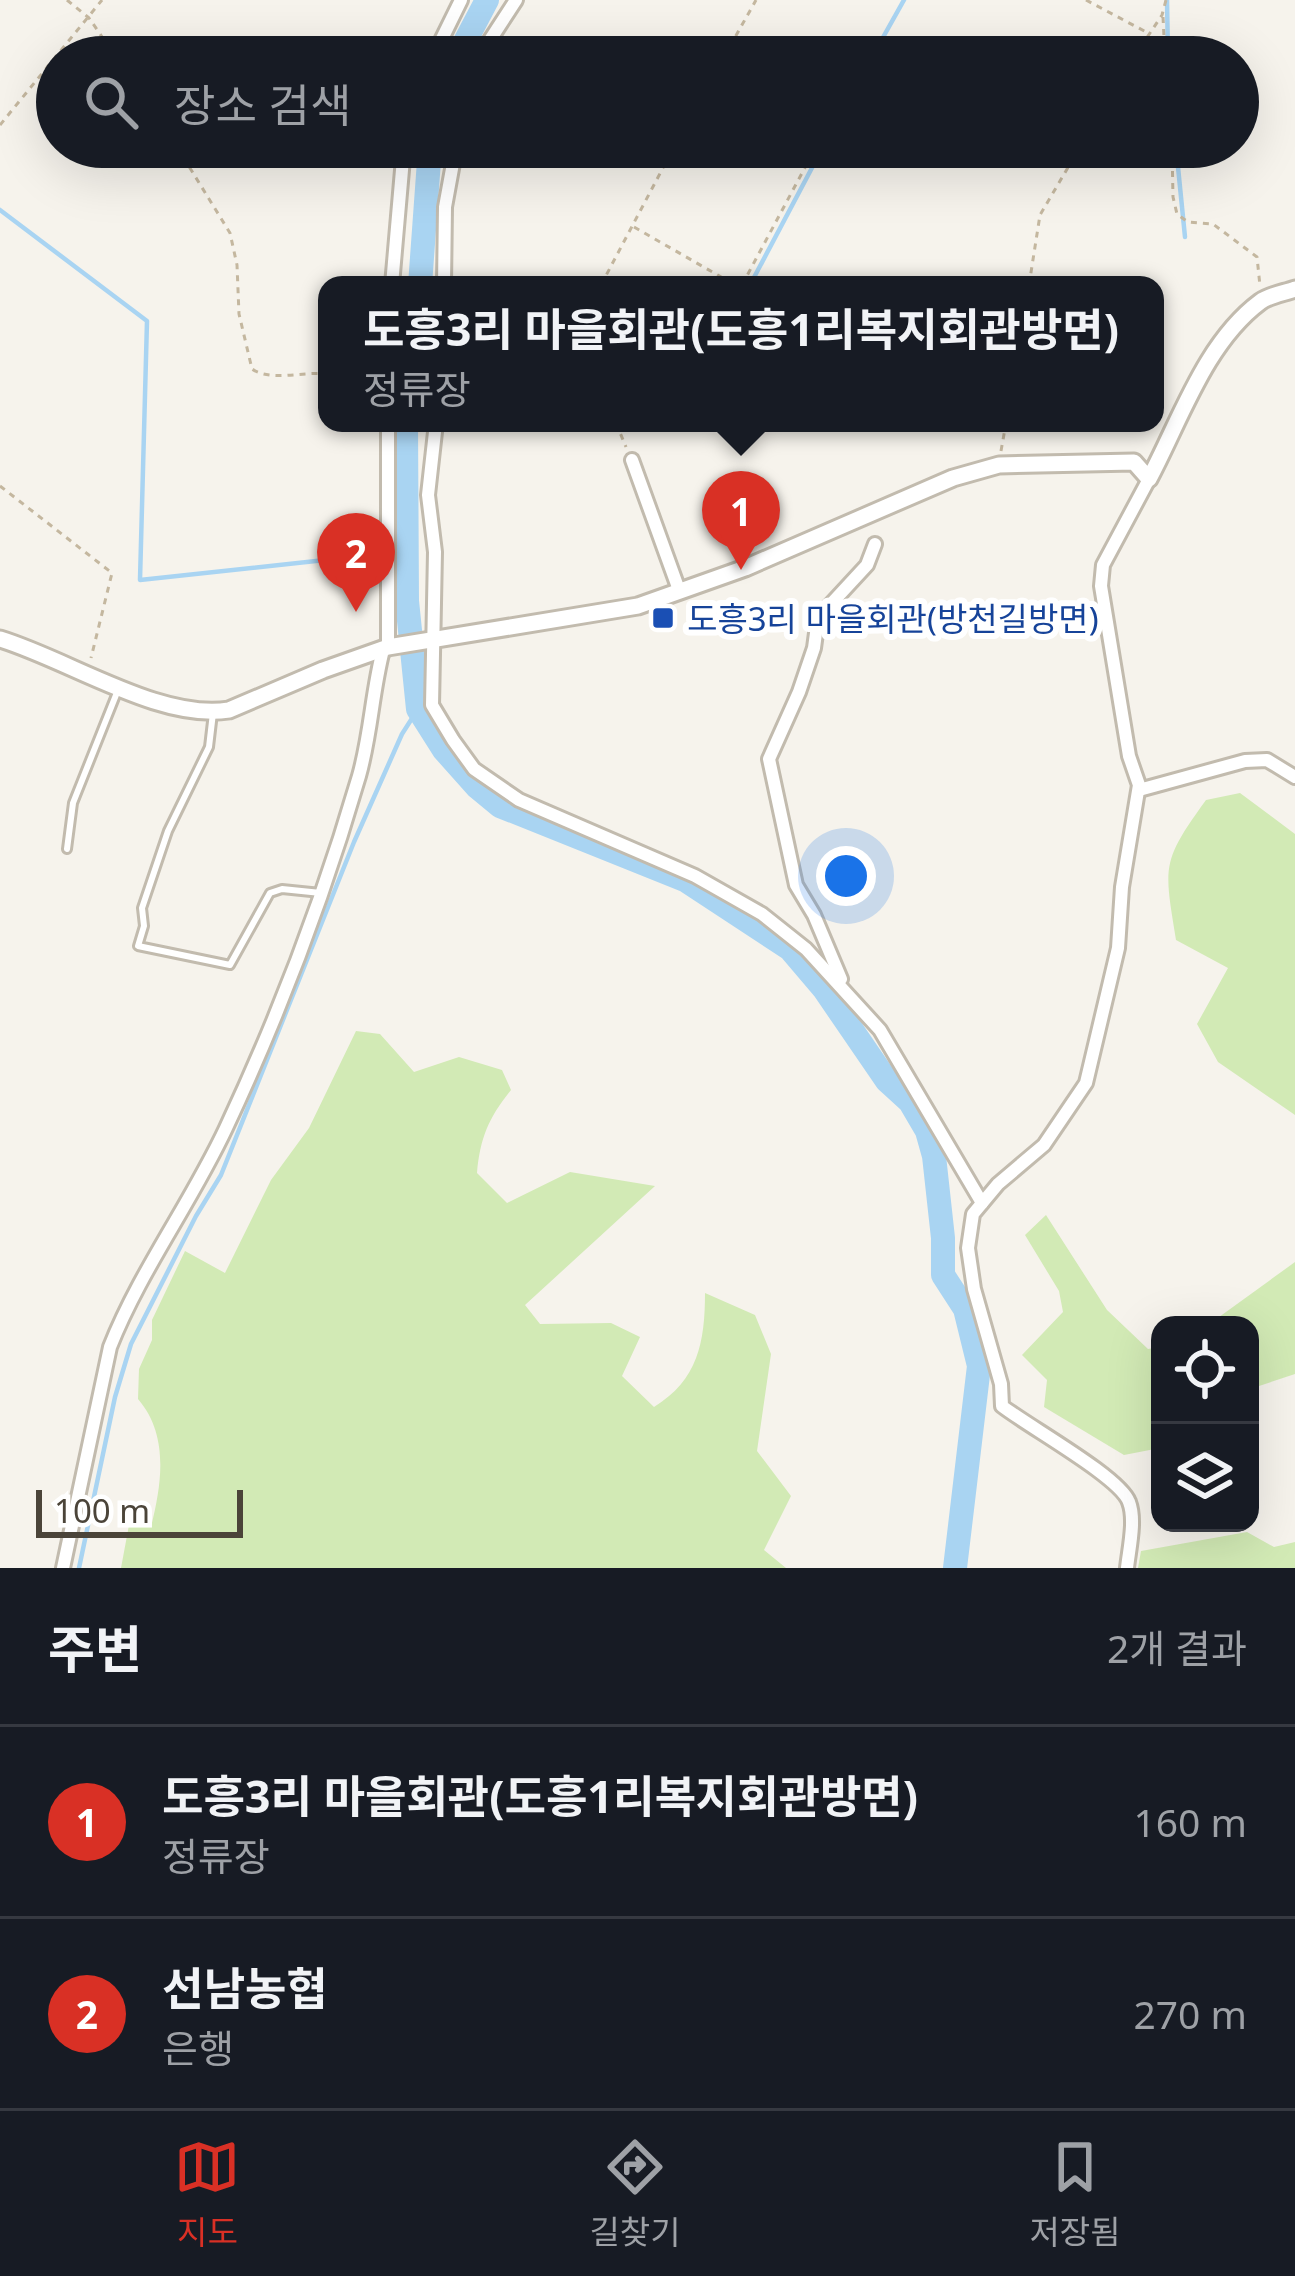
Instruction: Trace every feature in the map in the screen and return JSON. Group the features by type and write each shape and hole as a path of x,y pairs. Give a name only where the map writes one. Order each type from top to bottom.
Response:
{"street":[{"path":"443,36 460,0"},
{"path":"493,36 516,0"},
{"path":"393,276 402,168"},
{"path":"444,276 452,168"},
{"path":"1127,1568 1131,1505 1122,1490 1002,1406 1001,1384 974,1289 968,1248 973,1214 998,1184 1044,1145 1086,1083 1118,948 1122,887 1138,790 1101,586 1103,565 1211,359 1262,300 1295,289"},
{"path":"63,1568 110,1347 207,1171 279,1004 360,772 390,647 388,432"},
{"path":"435,432 428,495 435,552 429,639 432,706 474,769 519,800 695,876 806,949 880,1030 982,1203"},
{"path":"632,460 679,590"},
{"path":"0,639 181,710 213,713 390,647 638,606 745,568 953,478 999,465 1134,462 1149,479"},
{"path":"846,990 796,885 769,759 799,692 818,618 867,565 875,544"},
{"path":"1138,790 1245,761 1267,760 1295,777"}],"lane":[{"path":"68,849 74,803 119,686"},
{"path":"213,713 209,747 168,831 142,908 139,946 230,965 270,893 283,889 321,893"}],"path":[{"path":"67,0 101,36"},
{"path":"74,36 102,0"},
{"path":"736,36 756,0"},
{"path":"1087,0 1148,33"},
{"path":"1164,36 1166,0"},
{"path":"1146,36 1162,15"},
{"path":"0,125 36,82"},
{"path":"190,168 230,233 237,265 238,314 252,369 262,376 318,373"},
{"path":"606,276 663,168"},
{"path":"747,276 805,168"},
{"path":"1030,276 1040,215 1068,168"},
{"path":"1172,168 1178,214 1188,222 1213,224 1257,257 1262,300"},
{"path":"632,226 719,276"},
{"path":"620,432 632,460"},
{"path":"999,465 1004,432"},
{"path":"0,486 112,572 88,672"}],"green space":[{"path":"1240,793 1295,834 1295,1115 1218,1062 1197,1024 1228,968 1176,940 1168,880 1174,852 1206,800"},
{"path":"356,1031 380,1034 414,1072 459,1057 502,1070 511,1090 487,1128 477,1173 507,1203 570,1172 655,1186 525,1305 540,1324 611,1323 640,1337 622,1376 654,1407 681,1385 696,1358 705,1293 755,1315 771,1354 757,1451 791,1496 764,1550 786,1568 121,1568 129,1525 151,1527 158,1494 159,1444 138,1399 139,1369 152,1340 152,1320 185,1251 225,1273 271,1180 309,1128"},
{"path":"1046,1215 1107,1310 1151,1348 1151,1450 1124,1455 1044,1407 1047,1380 1022,1355 1063,1312 1059,1291 1025,1235"},
{"path":"1295,1262 1295,1374 1259,1386 1259,1316 1220,1316"},
{"path":"1247,1532 1274,1547 1295,1542 1295,1568 1138,1568 1141,1551"}],"waterway":[{"path":"468,36 487,0"},
{"path":"884,36 904,0"},
{"path":"1167,0 1168,36"},
{"path":"421,276 428,168"},
{"path":"755,276 812,168"},
{"path":"1178,168 1185,237"},
{"path":"0,210 147,321 140,580 371,555"},
{"path":"406,432 407,601 418,709 444,750 500,806 685,880 790,949 824,989 887,1081 910,1102 927,1131 934,1156 943,1275 965,1309 979,1366 955,1568"},
{"path":"79,1568 115,1397 131,1344 221,1175 354,842 418,709"}],"place":[{"name":"도흥3리 마을회관(도흥1리복지회관방면)","path":"741,570"},
{"name":"선남농협","path":"356,612"},
{"name":"도흥3리 마을회관(방천길방면)","path":"663,618"}]}
